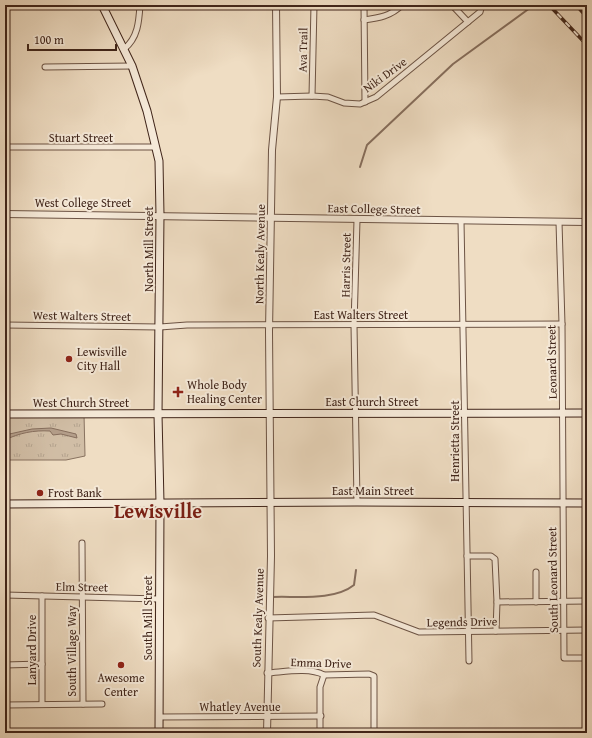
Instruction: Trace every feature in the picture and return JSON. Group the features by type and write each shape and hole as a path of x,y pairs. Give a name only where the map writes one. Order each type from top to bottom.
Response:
{"main road":[{"name":"North Mill Street","path":"102,5 132,66 147,111 159,161 160,327 158,414 160,503"},
{"name":"East Church Street","path":"158,414 587,413"},
{"name":"West Church Street","path":"5,414 158,414"},
{"name":"East Main Street","path":"5,504 357,502 587,503"},
{"name":"South Mill Street","path":"159,733 160,503"}],"street":[{"path":"124,48 130,44 135,35 140,5"},
{"name":"North Kealy Avenue","path":"271,503 270,325 272,150 277,97 276,5"},
{"name":"Ava Trail","path":"312,96 314,5"},
{"path":"364,5 365,102"},
{"path":"364,20 394,13 402,5"},
{"path":"452,5 468,22"},
{"name":"Niki Drive","path":"277,97 312,96 328,97 344,103 360,104 365,102 376,97 468,22 480,12 482,5"},
{"path":"45,66 132,66"},
{"name":"Stuart Street","path":"5,147 156,147"},
{"name":"West College Street","path":"5,214 160,215"},
{"name":"East College Street","path":"160,215 357,220 587,222"},
{"name":"Harris Street","path":"357,220 354,325 357,502"},
{"name":"Henrietta Street","path":"461,221 469,661"},
{"name":"Leonard Street","path":"559,222 563,413 562,502"},
{"name":"East Walters Street","path":"160,327 187,325 562,324"},
{"name":"West Walters Street","path":"5,325 160,327"},
{"name":"South Leonard Street","path":"562,502 564,658 587,658"},
{"name":"South Kealy Avenue","path":"267,733 271,503"},
{"name":"South Village Way","path":"82,543 83,704"},
{"path":"466,556 491,556 495,560 497,602 496,631"},
{"path":"536,572 536,602"},
{"name":"Elm Street","path":"5,595 159,599"},
{"name":"Lanyard Drive","path":"42,596 42,704"},
{"path":"497,602 587,601"},
{"name":"Legends Drive","path":"268,618 374,615 419,632 587,630"},
{"path":"5,665 42,664"},
{"name":"Emma Drive","path":"267,673 320,672 324,675 369,674 374,676 374,733"},
{"path":"320,733 320,687 324,675"},
{"path":"5,705 102,704"},
{"name":"Whatley Avenue","path":"159,717 321,716"}],"green space":[{"path":"5,414 84,414 85,456 66,460 5,460"}],"shaded area":[{"path":"51,428 76,434 77,438 61,434 53,435 50,431 44,431 21,434 5,440 5,435 32,429"}],"waterway":[{"path":"360,167 367,145 453,64 534,5"},
{"path":"273,597 326,596 346,590 354,585 356,570"}],"railway":[{"path":"549,5 587,45"},
{"path":"576,5 587,17"}],"place":[{"name":"Lewisville City Hall","path":"69,359"},
{"name":"Whole Body Healing Center","path":"178,392"},
{"name":"Frost Bank","path":"40,493"},
{"name":"Awesome Center","path":"121,665"}],"district":[{"name":"Lewisville","path":"158,511"}]}
